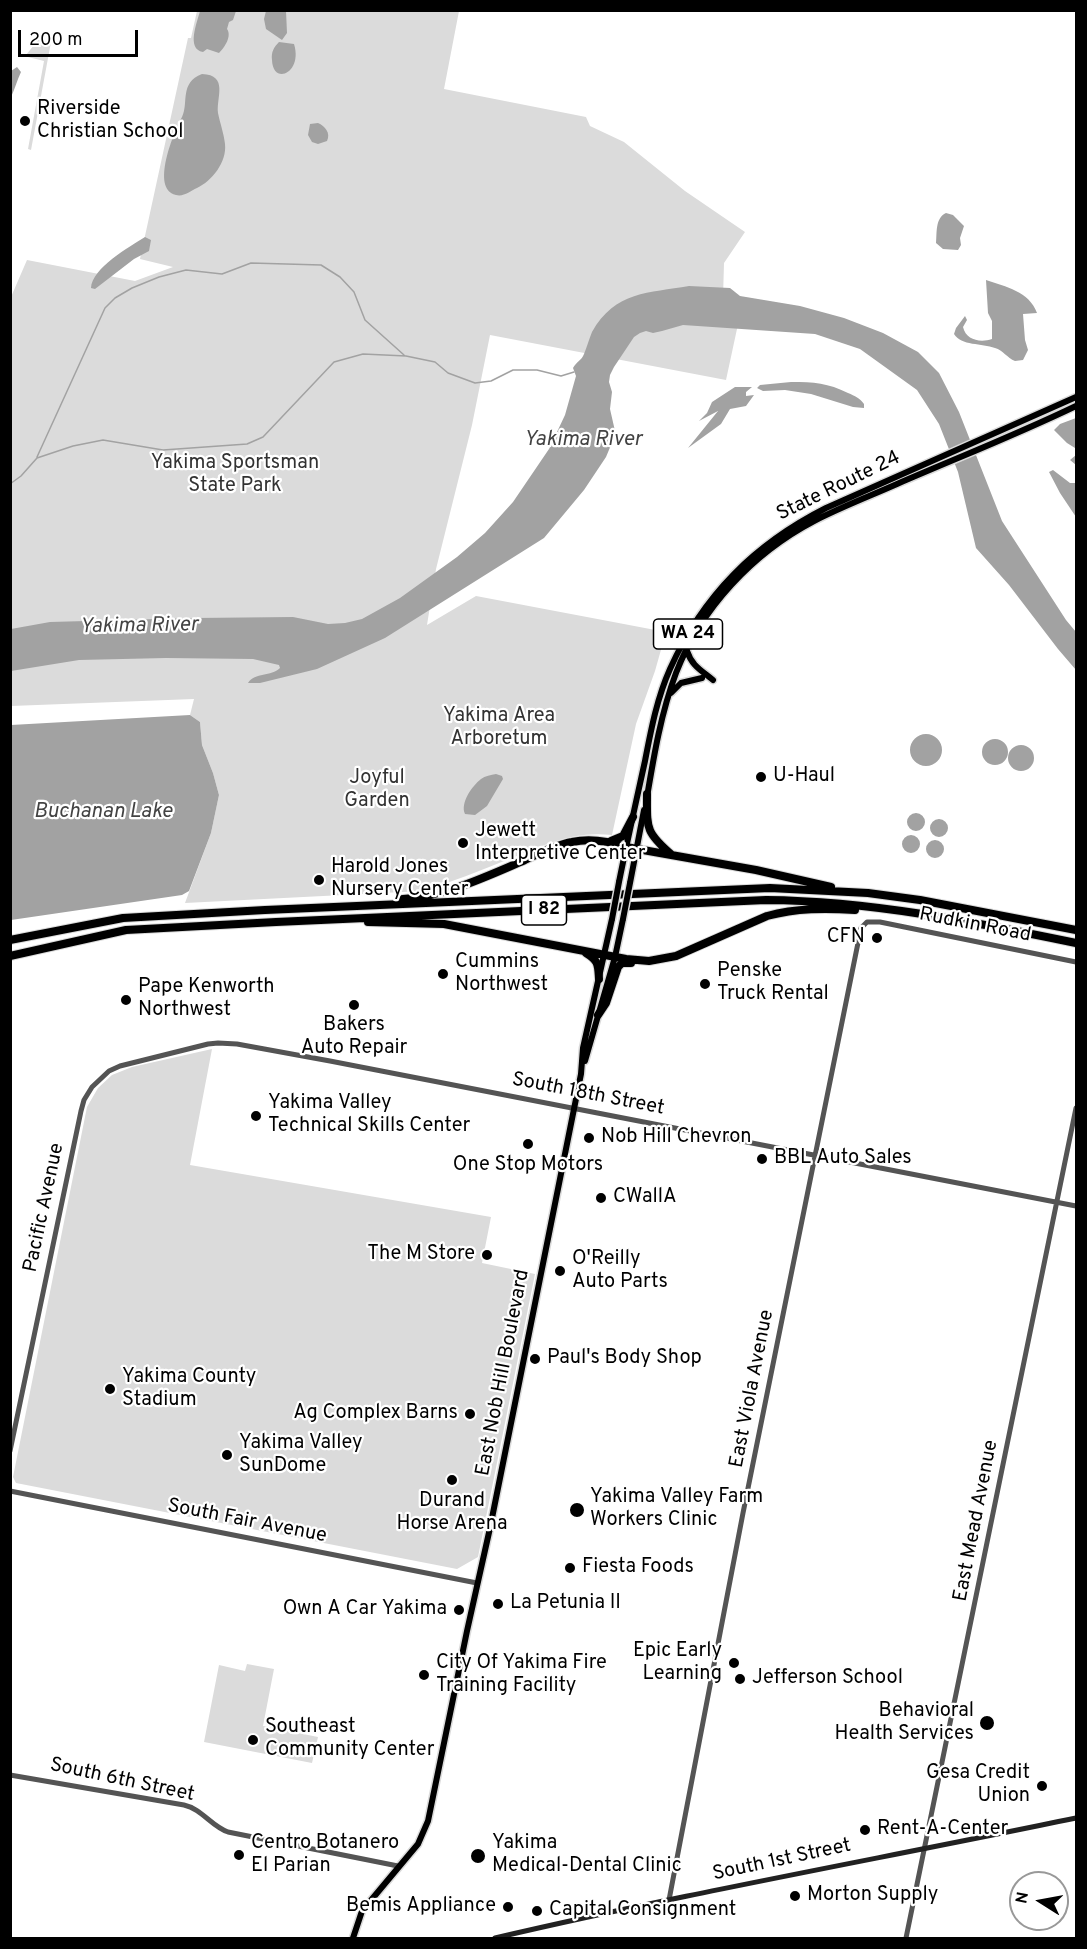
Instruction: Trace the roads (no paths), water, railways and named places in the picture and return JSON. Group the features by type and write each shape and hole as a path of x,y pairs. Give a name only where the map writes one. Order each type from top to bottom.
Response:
{"highway":[{"name":"WA 24","path":"647,794 647,822 651,835 674,855 868,893"},
{"name":"WA 24","path":"609,842 622,836 633,817"},
{"path":"265,910 304,904 423,897 452,890 571,842 594,840 674,855"},
{"name":"I 82","path":"10,940 123,918 770,888 868,893 920,900 1077,930"},
{"name":"I 82","path":"10,956 126,930 276,921 766,900 878,907 1077,943"},
{"path":"598,1015 606,1003 618,967 622,963 676,956 767,916 818,907 880,911 965,921"},
{"path":"276,921 336,924 370,922 444,924 615,957 649,961"},
{"path":"582,951 596,961 599,979"}],"main road":[{"name":"State Route 24","path":"638,849 656,743 676,672 717,602 755,562 799,529 856,498 1077,397"},
{"name":"State Route 24","path":"626,847 652,722 663,687 679,649 708,603 737,569 769,542 802,520 1077,406"},
{"path":"687,651 696,668 712,680"},
{"path":"669,696 681,683 702,678"},
{"name":"East Nob Hill Boulevard","path":"353,1938 362,1911 422,1839 428,1821 490,1528 574,1108 583,1048 626,847"},
{"name":"East Nob Hill Boulevard","path":"580,1074 615,957 638,849"},
{"name":"South 1st Street","path":"495,1938 838,1864 1077,1818"}],"street":[{"name":"Rudkin Road","path":"867,922 880,922 1077,962"},
{"name":"East Viola Avenue","path":"669,1900 859,932 867,922"},
{"name":"South 18th Street","path":"98,1081 109,1071 126,1064 208,1044 232,1043 1077,1206"},
{"name":"Pacific Avenue","path":"10,1451 81,1112 88,1094 98,1081"},
{"name":"East Mead Avenue","path":"906,1938 1077,1108"},
{"name":"South Fair Avenue","path":"10,1491 477,1583"},
{"name":"South 6th Street","path":"10,1775 193,1807 228,1833 398,1866"}],"water":[{"path":"200,11 236,11 233,20 229,22 227,41 219,53 207,49 203,52 195,46 195,28"},
{"path":"266,11 286,11 287,33 282,40 266,29 264,19"},
{"path":"279,42 294,44 296,54 291,69 282,74 277,73 272,60 273,50"},
{"path":"17,67 21,72 11,97 11,71"},
{"path":"202,74 216,78 218,83 218,113 224,136 224,157 217,170 203,185 182,195 176,195 168,191 165,182 166,159 184,112 187,88 195,78"},
{"path":"318,123 325,128 328,135 327,141 318,144 312,142 308,135 310,124"},
{"path":"946,213 953,215 964,226 958,250 943,249 936,243 938,222"},
{"path":"145,237 151,240 149,251 134,259 95,289 91,288 93,280 104,266"},
{"path":"986,280 1023,295 1037,313 1023,314 1028,350 1023,360 1015,361 998,349 962,341 954,334 965,316 967,320 963,327 970,338 983,341 992,339 992,321 988,313"},
{"name":"Yakima River","path":"689,286 730,288 740,296 800,306 844,318 883,333 918,352 939,373 959,412 1002,521 1076,632 1076,670 1009,585 976,548 958,472 939,424 917,390 860,349 815,334 683,325 653,333 646,331 640,333 634,337 614,367 609,382 612,392 610,409 615,431 611,445 606,457 584,490 544,538 385,638 317,669 260,683 248,683 255,677 276,671 280,668 279,665 253,659 166,658 79,660 11,671 11,629 50,622 195,618 293,617 328,624 345,623 362,619 400,598 457,557 485,533 513,502 549,449 565,415 576,376 573,368 583,356 592,332 611,308 634,296"},
{"path":"791,382 834,387 859,399 864,404 864,408 853,407 811,394 785,390 763,391 757,388 760,385"},
{"path":"735,387 752,387 746,392 746,396 754,395 746,406 730,409 721,424 688,448 718,411 699,421 707,413 712,402"},
{"path":"1076,418 1076,455 1075,448 1054,430 1060,424"},
{"path":"1076,455 1076,465 1070,460"},
{"path":"1053,470 1070,483 1076,483 1076,517 1049,472"},
{"name":"Buchanan Lake","path":"190,715 200,722 202,745 219,795 211,833 189,891 182,895 11,920 11,725"},
{"path":"926,734 937,739 942,750 937,761 926,766 915,761 910,750 915,739"},
{"path":"995,739 1004,743 1008,752 1004,761 995,765 986,761 982,752 986,743"},
{"path":"1021,745 1030,749 1034,758 1030,767 1021,771 1012,767 1008,758 1012,749"},
{"path":"496,774 502,776 503,779 487,806 475,815 465,814 465,800 474,786 483,778"},
{"path":"916,813 922,816 925,822 922,828 916,831 910,828 907,822 910,816"},
{"path":"939,819 945,822 948,828 945,834 939,837 933,834 930,828 933,822"},
{"path":"911,835 917,838 920,844 917,850 911,853 905,850 902,844 905,838"},
{"path":"935,840 941,843 944,849 941,855 935,858 929,855 926,849 929,843"}],"waterway":[{"path":"37,457 105,308 115,298 132,288 159,277 186,270 222,274 251,263 321,265 340,277 354,292 365,320 404,355"},
{"path":"10,484 21,476 37,458 73,446 103,440 163,450 247,444 263,437 334,362 363,354 406,356 435,362 448,373 475,383 491,381 513,370 537,370 561,376 574,372"}],"place":[{"name":"Riverside Christian School","path":"25,121"},
{"name":"U-Haul","path":"761,777"},
{"name":"Jewett Interpretive Center","path":"463,843"},
{"name":"Harold Jones Nursery Center","path":"319,880"},
{"name":"CFN","path":"877,938"},
{"name":"Cummins Northwest","path":"443,974"},
{"name":"Penske Truck Rental","path":"705,984"},
{"name":"Pape Kenworth Northwest","path":"126,1000"},
{"name":"Bakers Auto Repair","path":"354,1005"},
{"name":"Yakima Valley Technical Skills Center","path":"256,1116"},
{"name":"Nob Hill Chevron","path":"589,1138"},
{"name":"One Stop Motors","path":"528,1144"},
{"name":"BBL Auto Sales","path":"762,1159"},
{"name":"CWallA","path":"601,1198"},
{"name":"The M Store","path":"487,1255"},
{"name":"O'Reilly Auto Parts","path":"560,1271"},
{"name":"Paul's Body Shop","path":"535,1359"},
{"name":"Yakima County Stadium","path":"110,1389"},
{"name":"Ag Complex Barns","path":"470,1414"},
{"name":"Yakima Valley SunDome","path":"227,1455"},
{"name":"Durand Horse Arena","path":"452,1480"},
{"name":"Yakima Valley Farm Workers Clinic","path":"577,1510"},
{"name":"Fiesta Foods","path":"570,1568"},
{"name":"La Petunia II","path":"498,1604"},
{"name":"Own A Car Yakima","path":"459,1610"},
{"name":"Epic Early Learning","path":"734,1663"},
{"name":"City Of Yakima Fire Training Facility","path":"424,1675"},
{"name":"Jefferson School","path":"740,1679"},
{"name":"Behavioral Health Services","path":"987,1723"},
{"name":"Southeast Community Center","path":"253,1740"},
{"name":"Gesa Credit Union","path":"1042,1786"},
{"name":"Rent-A-Center","path":"865,1830"},
{"name":"Centro Botanero El Parian","path":"239,1855"},
{"name":"Yakima Medical-Dental Clinic","path":"478,1856"},
{"name":"Morton Supply","path":"795,1896"},
{"name":"Bemis Appliance","path":"508,1907"},
{"name":"Capital Consignment","path":"537,1911"}],"park label":[{"name":"Yakima Sportsman State Park","path":"235,476"},
{"name":"Yakima Area Arboretum","path":"499,728"},
{"name":"Joyful Garden","path":"377,790"}]}
